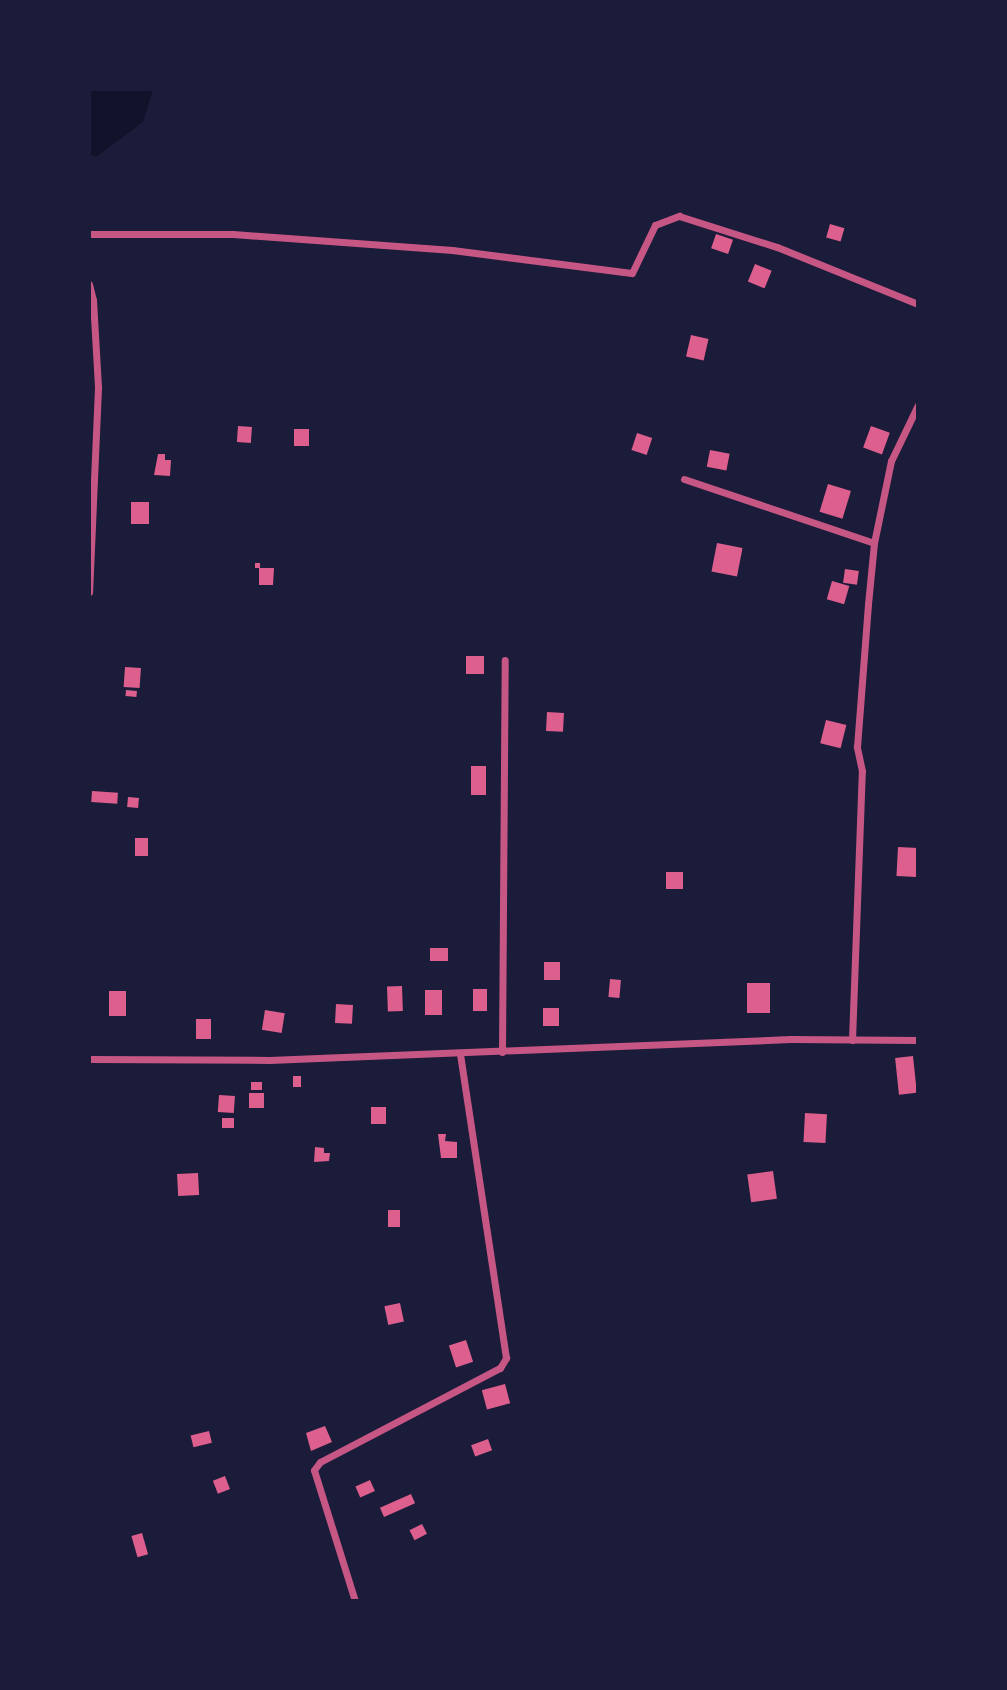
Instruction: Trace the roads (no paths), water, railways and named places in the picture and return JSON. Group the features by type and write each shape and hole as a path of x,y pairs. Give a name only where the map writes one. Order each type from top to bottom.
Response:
{"street":[{"path":"89,234 261,236 452,250 632,272 655,225 679,216 777,247 918,304"},
{"path":"89,284 98,388 89,592"},
{"path":"852,1040 862,771 857,747 858,710 874,543 891,461 918,405"},
{"path":"684,479 874,543"},
{"path":"502,1052 505,660"},
{"path":"89,1059 270,1059 792,1040 918,1040"},
{"path":"355,1601 314,1470 320,1462 500,1368 506,1358 460,1054"}]}
